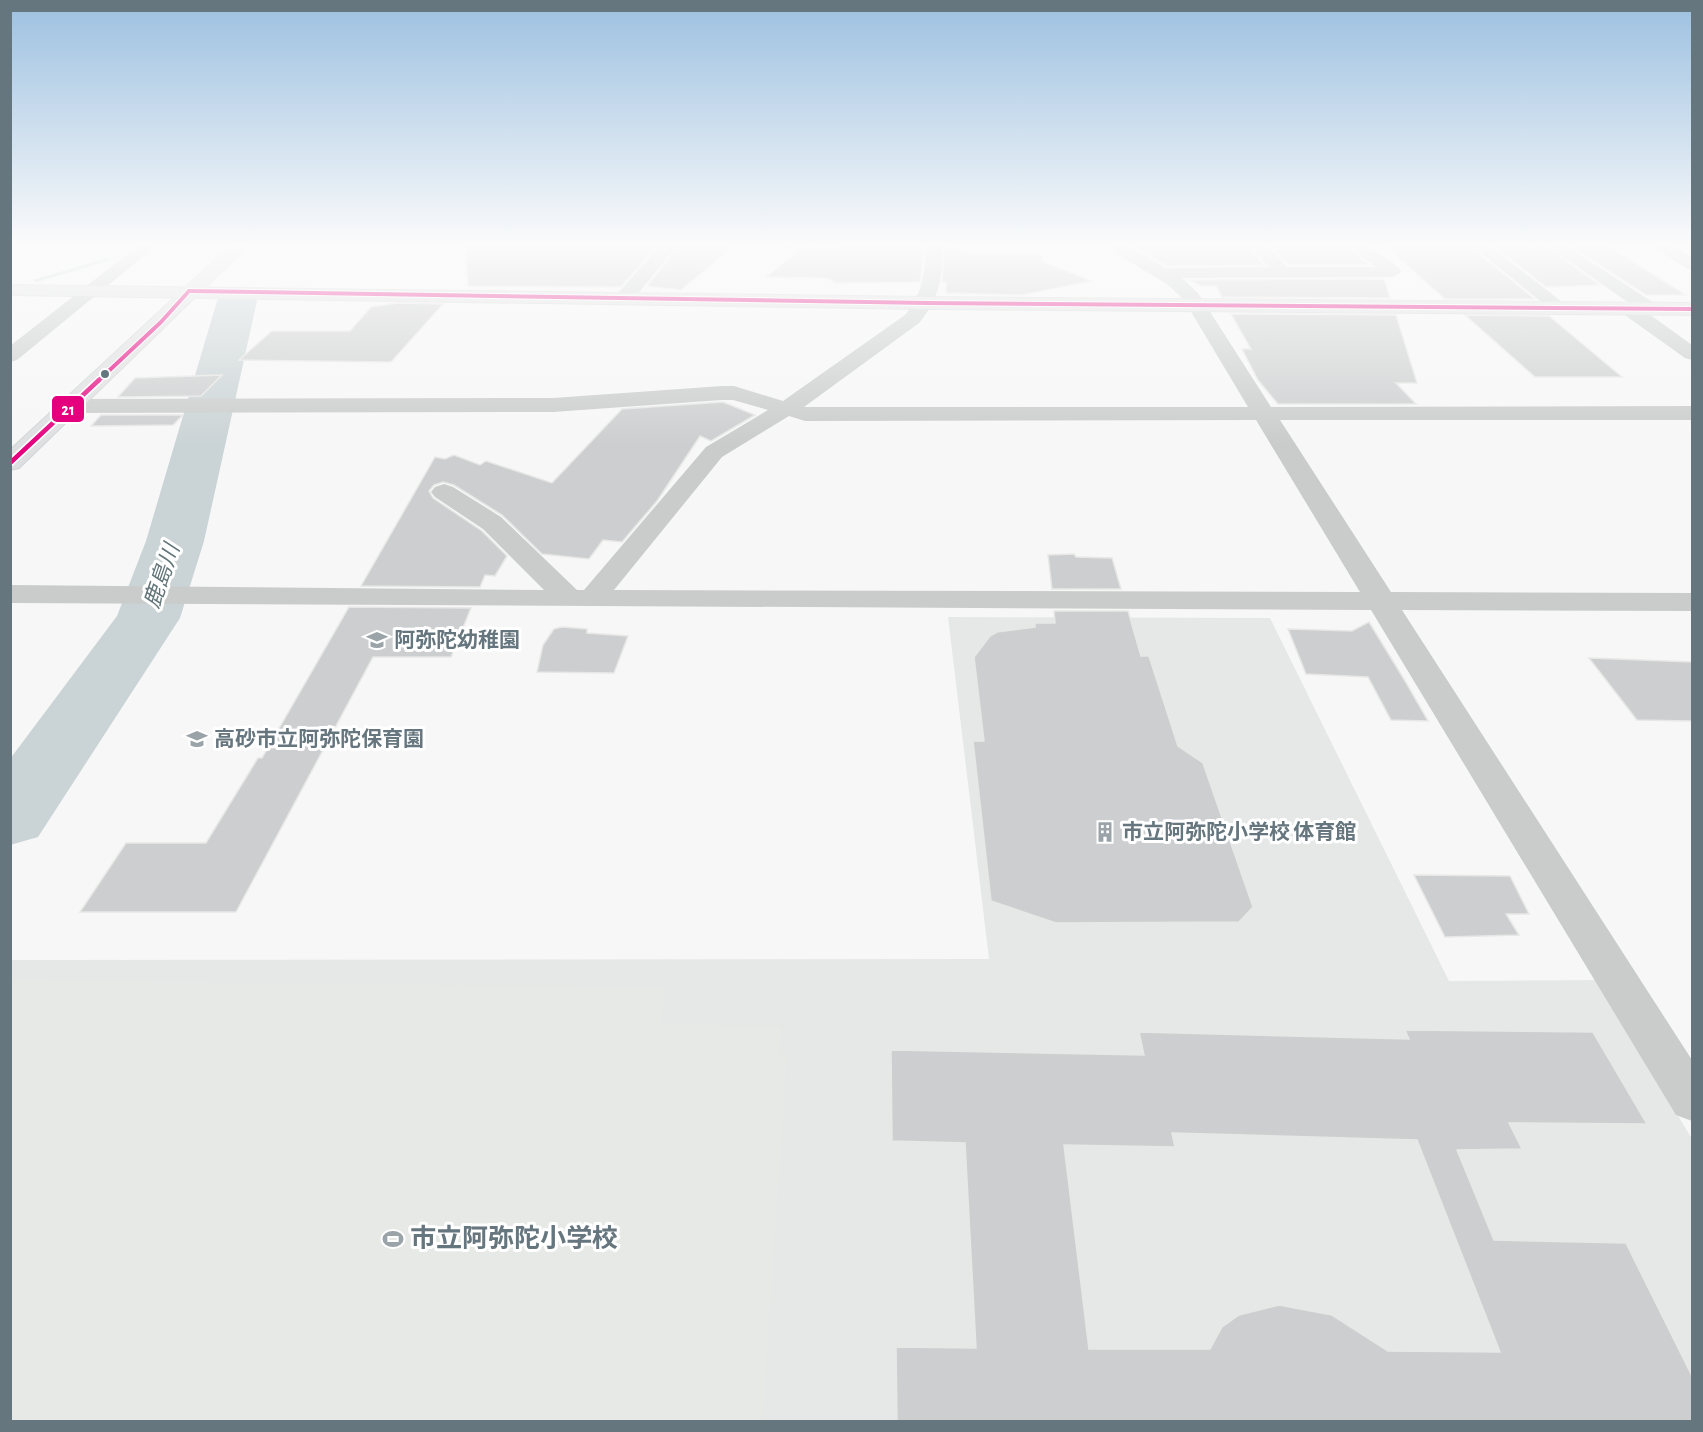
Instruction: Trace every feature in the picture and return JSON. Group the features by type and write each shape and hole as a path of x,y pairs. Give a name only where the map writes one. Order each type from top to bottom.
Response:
{"main road":[{"path":"10,464 171,312"}],"street":[{"path":"10,356 65,312"},
{"path":"581,599 714,452 786,409 912,319 919,312"},
{"path":"1198,312 1382,600 1692,1100"},
{"path":"1633,312 1692,354"},
{"path":"71,406 562,405 734,393 805,414 1692,412"},
{"path":"444,492 492,523 581,599"},
{"path":"10,594 581,599 1692,602"}],"shaded area":[{"name":"市立阿弥陀小学校","path":"948,617 1270,618 1449,981 1597,980 1692,1139 1692,1421 11,1421 10,960 989,959"},
{"name":"市立阿弥陀小学校","path":"11,980 666,988 660,1024 781,1027 778,1055 787,1056 762,1421 11,1421"}],"building":[{"path":"367,312 436,312 391,362 239,360 272,331 350,331"},
{"path":"1231,314 1396,315 1417,383 1396,383 1416,404 1278,404 1258,380 1242,349 1251,349"},
{"path":"1465,315 1549,316 1622,377 1535,377"},
{"path":"222,375 201,396 118,397 135,378"},
{"path":"723,402 755,415 711,441 700,436 657,501 622,542 603,540 589,559 542,554 502,515 454,485 443,482 434,485 429,491 433,498 482,531 507,556 495,576 485,575 480,587 361,586 435,457 445,459 454,455 480,465 486,461 552,483 622,409"},
{"path":"101,415 183,415 173,425 91,426"},
{"path":"1074,554 1076,557 1112,558 1121,589 1052,589 1048,555"},
{"path":"349,607 471,608 451,657 373,657 236,912 80,912 126,843 206,843 258,758 262,758"},
{"name":"市立阿弥陀小学校 体育館","path":"1054,611 1128,611 1141,656 1149,656 1178,746 1203,763 1253,907 1239,922 1056,923 991,901 973,741 984,741 974,657 990,636 997,632 1035,627 1035,623 1055,623"},
{"path":"1369,622 1428,721 1391,720 1368,677 1306,674 1288,629 1352,631"},
{"path":"562,627 587,629 587,633 628,636 614,673 537,672 543,645 554,629"},
{"path":"1589,658 1692,662 1692,721 1637,720"},
{"path":"1414,875 1510,876 1529,914 1506,914 1519,935 1445,937"},
{"path":"1405,1030 1593,1032 1647,1124 1509,1123 1522,1149 1457,1150 1494,1240 1626,1243 1692,1376 1692,1422 897,1422 896,1347 976,1348 965,1143 892,1141 891,1050 1144,1055 1139,1032 1409,1039","holes":["1172,1133 1417,1140 1500,1352 1388,1351 1332,1315 1279,1305 1239,1315 1222,1327 1210,1349 1089,1349 1064,1145 1175,1147"]}],"waterway":[{"name":"鹿島川","path":"10,817 148,618 175,541 234,312"}],"transit line":[{"name":"21","path":"10,463 170,312"}],"place":[{"name":"阿弥陀幼稚園","path":"377,640"},
{"name":"高砂市立阿弥陀保育園","path":"197,739"},
{"name":"市立阿弥陀小学校 体育館","path":"1105,832"},
{"name":"市立阿弥陀小学校","path":"393,1239"}]}
